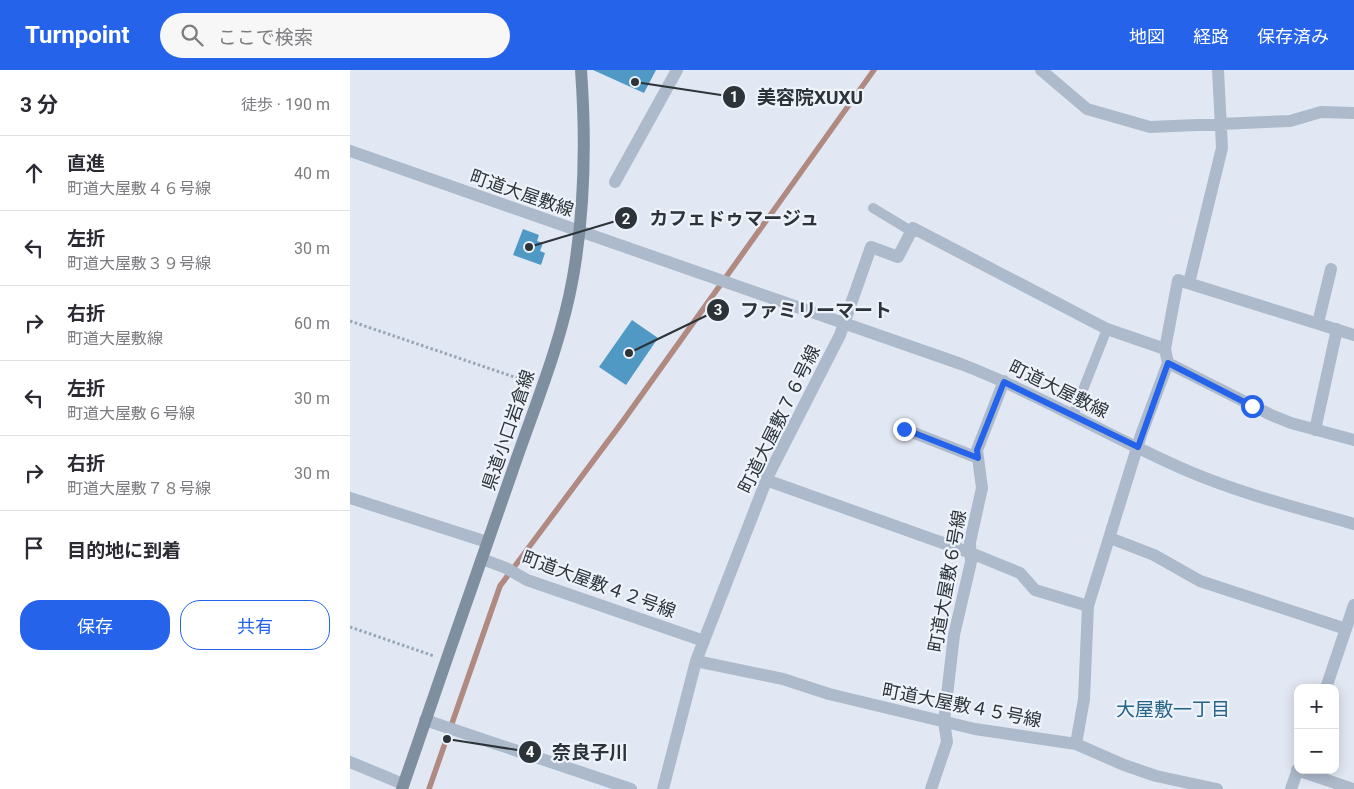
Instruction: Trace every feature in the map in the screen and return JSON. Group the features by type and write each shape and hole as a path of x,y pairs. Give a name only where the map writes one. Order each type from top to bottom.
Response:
{"main road":[{"name":"県道小口岩倉線","path":"403,787 542,386 567,304 579,231 584,131 580,70"}],"street":[{"path":"614,182 677,70"},
{"path":"1041,70 1087,109 1150,127 1290,121 1321,112 1354,113"},
{"path":"1189,283 1222,148 1218,70"},
{"name":"町道大屋敷線","path":"350,151 961,364 1004,382 1138,447 1224,485 1354,524"},
{"path":"911,231 913,228 1107,329 1165,348"},
{"name":"町道大屋敷７６号線","path":"663,789 696,661 766,480 840,335 871,248 898,257 911,231"},
{"path":"1318,323 1331,269"},
{"path":"1076,744 1084,699 1088,606 1138,447 1168,363 1165,348 1178,280 1354,334"},
{"path":"1315,430 1337,329"},
{"path":"1168,363 1271,415 1315,430 1354,440"},
{"name":"町道大屋敷６号線","path":"931,789 947,742 944,721 954,635 971,562 970,542 982,488 977,450 1004,382"},
{"path":"904,429 978,458"},
{"path":"766,480 971,553 1020,573 1035,590 1088,606"},
{"path":"350,498 487,542"},
{"path":"1110,538 1154,555 1200,581 1346,629"},
{"name":"町道大屋敷４２号線","path":"482,559 506,568 527,580 704,641"},
{"path":"1327,684 1354,605"},
{"name":"町道大屋敷４５号線","path":"696,661 782,679 876,706 975,729 1076,744 1124,765 1156,776 1218,789"},
{"path":"425,720 631,789"},
{"path":"350,762 403,787"},
{"path":"1291,789 1297,774"},
{"path":"1310,774 1353,789"}],"lane":[{"path":"873,208 911,231"},
{"path":"1074,416 1107,329"}],"path":[{"path":"350,321 542,386"},
{"path":"350,627 446,660"}],"building":[{"path":"593,70 656,70 644,93"},
{"path":"523,229 539,235 537,241 543,243 540,251 545,253 541,265 513,255"},
{"path":"632,320 658,338 626,385 599,367"}],"waterway":[{"path":"429,789 500,586 623,421 874,70"}],"place":[{"name":"美容院XUXU","path":"635,82"},
{"name":"カフェドゥマージュ","path":"529,247"},
{"name":"ファミリーマート","path":"629,353"},
{"name":"奈良子川","path":"447,739"}],"district":[{"name":"大屋敷一丁目","path":"1173,709"}],"route":[{"path":"904,429 978,458 977,450 1004,382 1138,447 1168,363 1252,406"}]}
